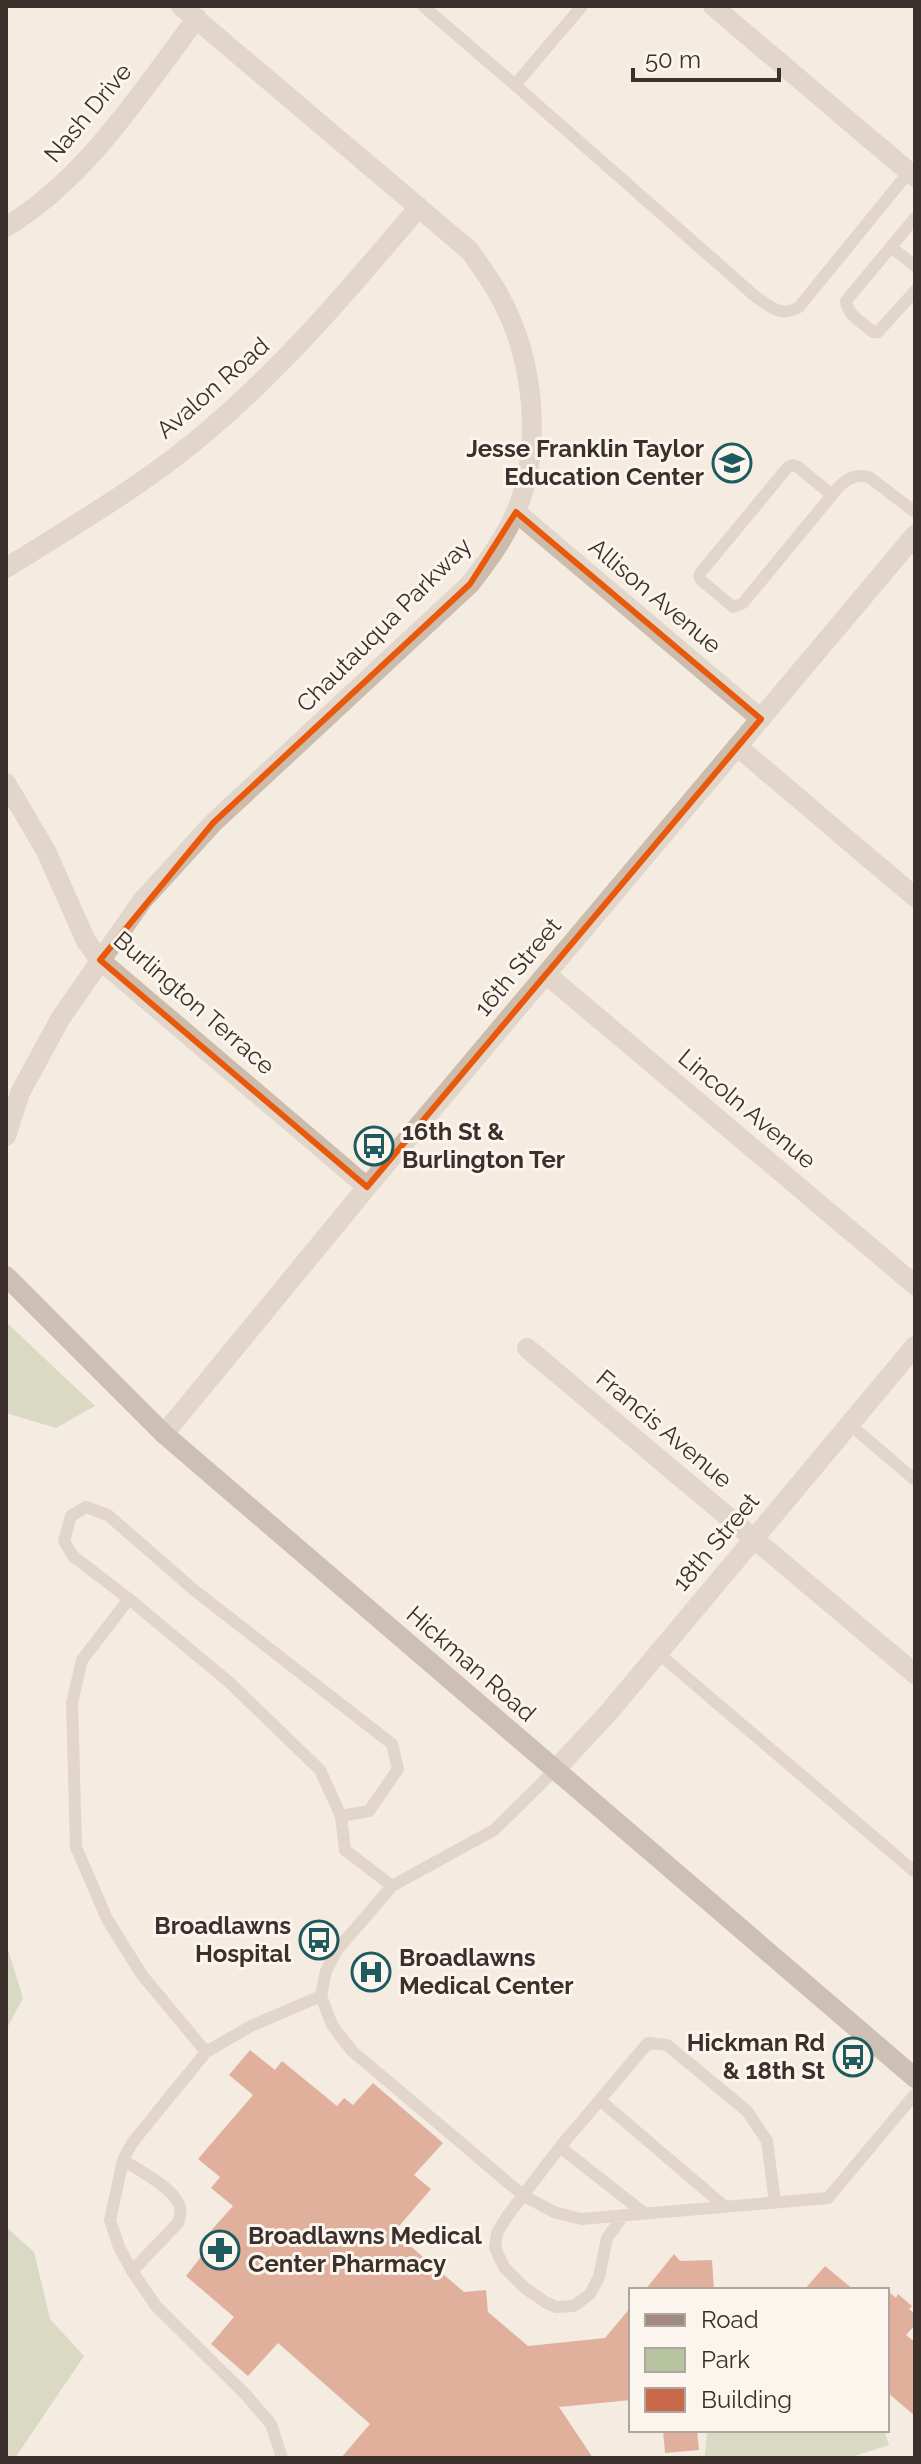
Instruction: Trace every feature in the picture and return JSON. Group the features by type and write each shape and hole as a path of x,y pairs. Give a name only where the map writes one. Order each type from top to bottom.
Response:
{"main road":[{"name":"Hickman Road","path":"6,1276 164,1434 915,2078"}],"street":[{"path":"713,6 912,174"},
{"name":"Chautauqua Parkway","path":"6,1136 20,1093 60,1019 142,901 213,823 470,584 497,550 516,512 524,487 531,442 531,406 522,350 501,298 470,251 189,12"},
{"name":"Nash Drive","path":"6,227 61,186 94,153 189,12"},
{"name":"Avalon Road","path":"6,568 119,497 209,430 293,353 419,207"},
{"name":"Allison Avenue","path":"516,512 761,719"},
{"name":"16th Street","path":"164,1434 367,1187 915,535"},
{"path":"738,747 915,897"},
{"name":"Burlington Terrace","path":"6,783 46,851 86,941 100,960 367,1187"},
{"name":"Lincoln Avenue","path":"546,974 915,1285"},
{"name":"18th Street","path":"555,1770 609,1712 915,1346"},
{"name":"Francis Avenue","path":"527,1348 915,1674"}],"lane":[{"path":"423,6 777,312 789,313 799,307 912,174"},
{"path":"515,85 582,6"},
{"path":"915,218 846,301 848,311 873,332 878,332 915,291"},
{"path":"891,247 915,266"},
{"path":"832,495 798,467 788,467 701,572 701,580 733,607 743,603 832,495 840,485 851,477 860,475 876,481 915,512"},
{"path":"849,1424 915,1480"},
{"path":"341,1816 369,1811 398,1769 392,1744 194,1590 108,1515 86,1507 71,1516 64,1541 73,1556 229,1682 320,1770 341,1816 345,1850 392,1886"},
{"path":"129,1599 82,1660 72,1703 76,1847 107,1919 142,1975 206,2052"},
{"path":"658,1653 915,1872"},
{"path":"555,1770 494,1830 392,1886 337,1950 326,1971 321,1996 332,2025 352,2051 524,2196 554,2212 581,2219 828,2198 915,2094"},
{"path":"282,2458 271,2424 156,2306 119,2247 110,2220 123,2160 132,2143 206,2052 251,2026 321,1996"},
{"path":"624,2215 607,2238 599,2277 590,2294 574,2306 556,2307 525,2288 504,2267 495,2248 497,2233 560,2147 648,2043 667,2045 747,2111 767,2141 775,2202"},
{"path":"601,2101 724,2206"},
{"path":"560,2147 644,2213"},
{"path":"123,2160 149,2176 172,2196 179,2203 181,2212 178,2223 132,2271"}],"highlighted area":[{"path":"516,512 761,719 367,1187 100,960 213,823 470,584"}],"green space":[{"path":"6,1322 95,1406 56,1428 6,1413"},
{"path":"6,1943 23,1998 6,2030"},
{"path":"6,2227 34,2252 50,2319 84,2356 15,2458 6,2458"},
{"path":"707,2432 885,2432 889,2445 848,2458 694,2458 705,2455"}],"building":[{"path":"250,2050 275,2070 282,2061 337,2106 344,2098 353,2105 373,2083 443,2143 414,2175 431,2189 394,2232 464,2292 486,2290 488,2312 528,2346 605,2338 629,2309 629,2400 559,2407 593,2458 341,2458 370,2424 278,2343 248,2376 211,2344 234,2317 186,2276 207,2249 200,2243 233,2206 211,2188 220,2177 198,2159 253,2095 229,2075"},
{"path":"674,2254 680,2261 712,2260 714,2288 647,2288"},
{"path":"825,2266 852,2288 806,2288"},
{"path":"889,2292 896,2298 898,2294 912,2306 909,2309 915,2314 915,2325 906,2335 915,2342 915,2416 889,2394"},
{"path":"663,2432 697,2432 699,2450 665,2453"}],"place":[{"name":"Jesse Franklin Taylor Education Center","path":"732,463"},
{"name":"16th St & Burlington Ter","path":"374,1146"},
{"name":"Broadlawns Hospital","path":"319,1940"},
{"name":"Broadlawns Medical Center","path":"371,1972"},
{"name":"Hickman Rd & 18th St","path":"853,2057"},
{"name":"Broadlawns Medical Center Pharmacy","path":"220,2250"}]}
